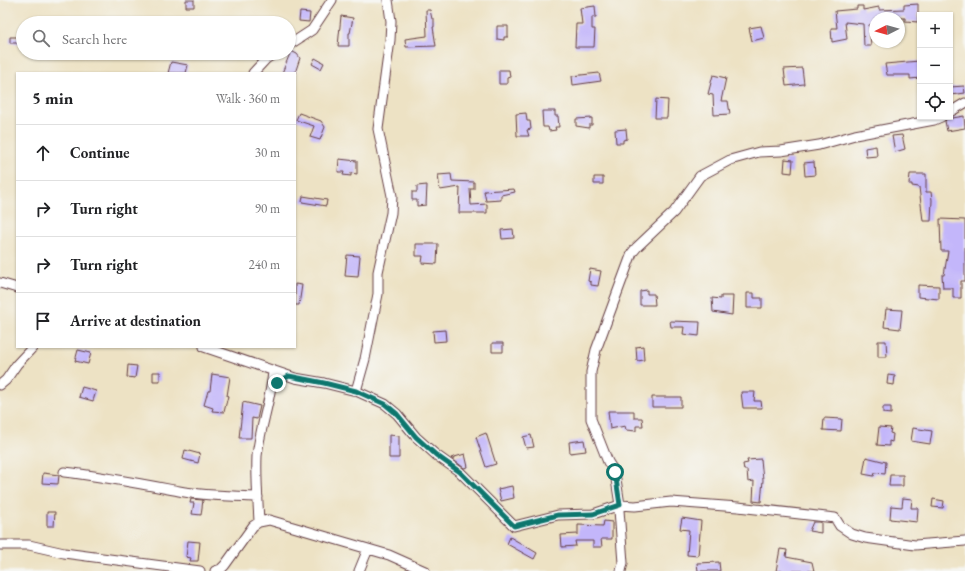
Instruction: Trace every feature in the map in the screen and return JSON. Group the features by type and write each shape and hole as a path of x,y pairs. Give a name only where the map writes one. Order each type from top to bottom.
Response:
{"street":[{"path":"296,42 312,30 332,0"},
{"path":"356,391 378,294 378,272 391,213 392,196 378,129 390,40 391,21 388,0"},
{"path":"254,72 265,60"},
{"path":"953,110 965,103"},
{"path":"621,571 620,505 615,472 608,462 591,419 591,372 596,350 630,259 637,247 674,212 700,176 730,160 759,152 781,151 819,145 855,135 934,120"},
{"path":"0,283 16,288"},
{"path":"0,385 6,380 16,364 32,348"},
{"path":"207,348 289,376 356,391 385,404 397,414 416,437 436,455 460,472 514,526 558,515 593,514 620,505 635,506 671,502 738,507 834,518 840,526 852,534 865,538 915,545 965,541"},
{"path":"258,522 257,457 263,420 272,387 273,371"},
{"path":"272,387 289,376"},
{"path":"64,472 87,474 144,486 161,486 179,491 258,498"},
{"path":"215,571 221,569 225,565 249,531 258,522 269,520 368,548 389,555 426,571"},
{"path":"0,545 29,546 64,553 200,571"},
{"path":"359,571 368,548"}],"building":[{"path":"186,0 194,0 194,7 186,7"},
{"path":"918,4 917,22 905,21 905,12 869,12 869,46 864,46 863,24 845,22 847,39 832,42 831,28 837,28 835,11 857,9 857,6 863,6 863,10 879,7 879,10 904,9 904,5"},
{"path":"595,6 596,17 592,17 592,29 595,29 594,47 575,47 576,24 582,24 580,8"},
{"path":"426,10 430,10 432,19 434,19 433,27 436,46 406,47 405,39 427,36"},
{"path":"300,12 310,13 309,22 299,21"},
{"path":"341,16 353,18 349,33 349,46 338,46"},
{"path":"497,26 508,26 508,37 504,37 504,40 497,39"},
{"path":"761,26 764,38 752,41 749,28"},
{"path":"10,37 16,37 16,43 10,43"},
{"path":"297,54 300,58 295,72 282,72 287,60 296,60"},
{"path":"315,58 324,63 321,69 312,64"},
{"path":"917,61 917,78 910,79 910,75 887,75 885,64"},
{"path":"171,62 188,65 186,72 168,72"},
{"path":"802,68 804,84 786,86 784,69"},
{"path":"499,70 509,70 510,77 507,78 507,84 499,84"},
{"path":"599,73 601,81 573,85 572,76"},
{"path":"713,75 726,78 721,101 728,101 730,114 714,115 713,95 708,94"},
{"path":"964,86 965,93 953,95 953,87"},
{"path":"656,99 668,100 667,118 655,118"},
{"path":"542,111 555,111 555,116 558,116 559,127 555,127 556,130 549,131 548,127 543,127"},
{"path":"299,113 321,121 325,127 320,140 310,137 314,126 296,120"},
{"path":"526,113 527,121 530,121 531,129 527,130 529,136 517,136 516,114"},
{"path":"964,116 965,128 947,131 945,121 953,120 953,118"},
{"path":"592,118 592,125 589,125 589,128 576,126 576,119"},
{"path":"626,129 627,139 623,140 623,143 616,143 615,130"},
{"path":"902,135 905,149 895,152 892,136"},
{"path":"876,146 877,156 866,157 865,148"},
{"path":"339,159 357,161 357,174 351,173 351,176 343,175 344,172 338,172"},
{"path":"785,159 793,160 792,173 784,172"},
{"path":"814,162 815,175 805,176 804,163"},
{"path":"451,174 452,181 474,182 474,189 470,189 471,205 487,204 487,213 459,213 460,187 440,190 438,175"},
{"path":"910,174 926,174 926,192 931,192 932,200 931,221 923,221 919,187 909,184"},
{"path":"594,177 603,177 603,184 594,184"},
{"path":"427,185 426,205 417,206 417,200 412,200 412,192 417,192 417,186"},
{"path":"514,189 515,192 501,195 501,200 486,201 484,191"},
{"path":"303,196 327,200 326,206 302,202"},
{"path":"940,219 965,220 965,281 961,281 961,298 953,298 953,288 943,288 942,275 944,275 948,251 941,251"},
{"path":"513,229 514,238 502,239 501,230"},
{"path":"416,244 438,244 437,264 422,263 423,256 416,256"},
{"path":"347,255 360,256 358,277 345,276"},
{"path":"590,269 601,271 598,286 591,285 591,282 588,281"},
{"path":"296,284 302,285 299,305 296,305"},
{"path":"918,285 939,286 939,299 918,297"},
{"path":"647,290 647,294 654,294 655,305 640,305 640,291"},
{"path":"747,293 754,293 754,298 762,298 762,308 747,308"},
{"path":"721,296 733,296 732,315 713,312 712,298 721,299"},
{"path":"886,309 902,310 900,329 884,327"},
{"path":"670,321 700,322 699,336 683,334 684,327 671,327"},
{"path":"445,330 446,341 434,342 433,331"},
{"path":"878,341 886,341 887,357 878,357"},
{"path":"492,343 503,343 503,352 492,352"},
{"path":"643,346 644,360 637,361 636,347"},
{"path":"78,350 91,353 88,364 75,361"},
{"path":"128,365 137,366 135,378 127,377"},
{"path":"153,372 160,372 160,381 153,381"},
{"path":"212,374 230,377 228,396 224,412 212,411 213,408 204,405 208,391 210,391"},
{"path":"888,375 895,376 894,385 887,384"},
{"path":"82,387 96,391 93,401 79,397"},
{"path":"741,392 755,392 754,401 761,401 762,408 743,408"},
{"path":"652,397 681,397 681,407 652,407"},
{"path":"243,402 260,406 257,419 252,418 251,438 239,438"},
{"path":"883,407 891,407 891,414 883,413"},
{"path":"608,411 634,411 634,418 642,418 643,426 636,426 636,431 626,430 625,426 610,429"},
{"path":"824,418 842,419 841,431 823,430"},
{"path":"879,427 891,428 890,433 893,434 892,442 889,441 889,446 877,445"},
{"path":"913,428 932,431 930,444 911,441"},
{"path":"486,433 496,464 486,467 476,437"},
{"path":"389,435 399,436 399,458 389,458"},
{"path":"531,435 534,447 526,448 523,437"},
{"path":"584,440 586,451 570,453 569,442"},
{"path":"185,450 200,454 198,463 183,459"},
{"path":"465,454 468,467 464,468 451,458"},
{"path":"866,457 886,462 885,474 875,473 874,476 863,474"},
{"path":"761,459 763,480 761,502 753,501 754,481 748,482 747,470 744,470 743,464 748,463 747,460"},
{"path":"43,473 59,475 58,484 42,483"},
{"path":"890,475 903,475 903,486 889,486"},
{"path":"512,486 514,498 501,501 498,489"},
{"path":"903,498 912,499 911,508 918,508 917,522 890,519 891,506 902,507"},
{"path":"191,499 203,500 201,515 192,514 194,503 190,503"},
{"path":"933,499 944,501 943,508 932,507"},
{"path":"47,512 55,512 54,526 47,526"},
{"path":"682,518 701,521 698,556 687,555 689,530 680,529"},
{"path":"604,521 612,522 612,539 601,539 602,547 593,547 593,541 575,541 576,546 562,547 561,535 578,534 578,525 603,526"},
{"path":"813,522 821,522 821,533 809,531"},
{"path":"510,537 537,553 534,559 507,544"},
{"path":"188,541 200,542 198,561 190,561 191,558 186,557"},
{"path":"780,549 787,550 786,557 812,562 814,571 776,571"},
{"path":"719,562 720,571 698,571 697,563"}],"route":[{"path":"277,383 289,376 356,391 385,404 397,414 416,437 436,455 460,472 514,526 558,515 593,514 620,505 615,472"}]}
